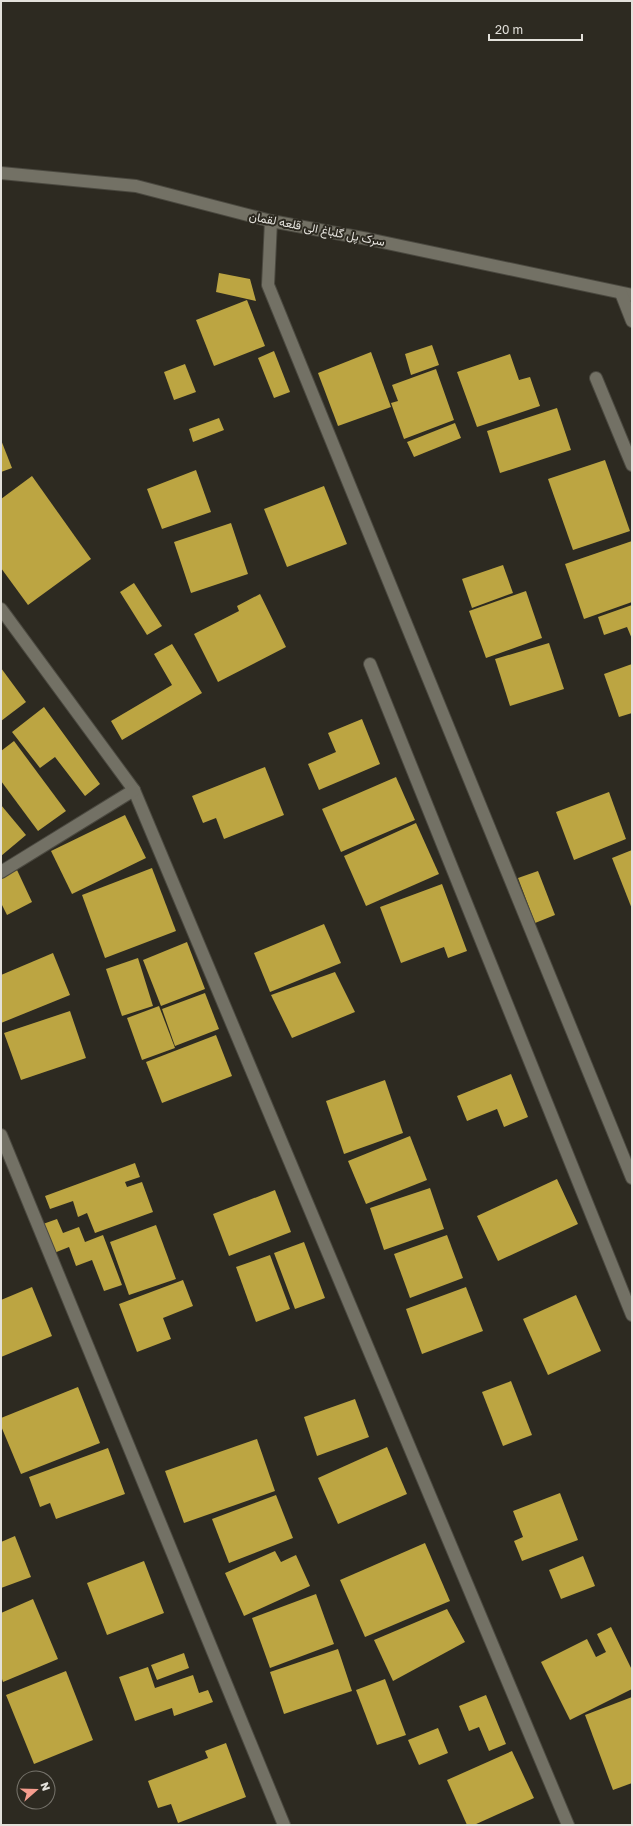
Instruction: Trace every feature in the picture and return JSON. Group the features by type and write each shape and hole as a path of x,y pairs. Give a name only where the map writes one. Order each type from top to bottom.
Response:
{"street":[{"name":"سرک پل گلباغ الی قلعه لقمان","path":"1,173 136,186 271,221 368,239 626,294"},
{"path":"271,221 268,285 632,1178"},
{"path":"626,294 632,321"},
{"path":"596,378 632,465"},
{"path":"1,609 134,790 568,1825"},
{"path":"370,664 632,1315"},
{"path":"1,872 134,790"},
{"path":"1,1135 5,1158 284,1825"}],"building":[{"path":"219,273 250,279 256,301 216,292"},
{"path":"247,300 265,346 214,366 196,320"},
{"path":"432,345 439,365 411,375 405,354"},
{"path":"274,351 290,392 274,398 258,358"},
{"path":"371,352 391,407 338,426 318,373"},
{"path":"510,354 519,380 530,377 540,406 477,427 457,372"},
{"path":"185,364 196,392 174,400 164,372"},
{"path":"436,369 454,420 404,439 391,403 398,401 392,385"},
{"path":"557,408 571,450 500,473 487,431"},
{"path":"219,418 224,430 193,442 189,429"},
{"path":"455,423 461,438 414,457 407,442"},
{"path":"1,440 12,468 1,472"},
{"path":"605,460 630,531 573,550 548,479"},
{"path":"196,470 211,512 162,529 147,489"},
{"path":"32,476 91,559 28,605 1,568 1,499"},
{"path":"324,486 347,544 287,567 264,509"},
{"path":"231,523 248,574 191,593 174,542"},
{"path":"632,541 632,602 584,619 565,564"},
{"path":"503,565 513,593 472,608 462,579"},
{"path":"134,583 162,626 147,635 120,592"},
{"path":"526,591 542,638 486,658 469,611"},
{"path":"260,594 286,647 218,682 194,634 239,611 237,606"},
{"path":"632,605 632,639 627,627 604,635 598,617"},
{"path":"549,643 564,689 510,706 495,659"},
{"path":"172,644 202,693 122,740 111,721 172,685 154,654"},
{"path":"632,664 632,713 619,717 604,674"},
{"path":"1,668 26,702 1,721"},
{"path":"44,707 100,784 85,796 55,757 40,768 12,732"},
{"path":"362,719 380,764 319,790 308,764 336,752 328,733"},
{"path":"14,741 66,811 38,831 1,781 1,751"},
{"path":"265,767 284,815 224,839 216,818 203,823 192,796"},
{"path":"396,777 415,820 341,852 322,809"},
{"path":"609,792 626,839 574,860 556,812"},
{"path":"1,805 26,835 1,856"},
{"path":"125,815 146,858 72,894 51,851"},
{"path":"416,823 439,874 366,906 344,856"},
{"path":"632,850 632,909 612,858"},
{"path":"152,868 176,931 105,958 82,895"},
{"path":"17,870 32,902 7,915 1,903 1,878"},
{"path":"538,871 555,915 535,923 518,878"},
{"path":"442,884 467,951 448,958 444,947 401,963 380,907"},
{"path":"324,924 341,963 270,992 254,953"},
{"path":"187,942 205,989 161,1006 143,960"},
{"path":"53,953 70,995 1,1023 1,975"},
{"path":"138,958 153,1006 122,1016 106,969"},
{"path":"335,972 355,1012 292,1038 271,995"},
{"path":"205,993 219,1029 175,1046 162,1009"},
{"path":"159,1006 175,1048 142,1060 127,1018"},
{"path":"70,1011 86,1058 21,1080 4,1033"},
{"path":"216,1035 232,1076 162,1103 146,1062"},
{"path":"511,1074 528,1117 504,1127 497,1109 467,1121 457,1096"},
{"path":"385,1080 403,1133 344,1154 326,1101"},
{"path":"410,1136 427,1180 366,1204 348,1161"},
{"path":"135,1163 140,1177 125,1182 127,1187 142,1182 153,1212 95,1233 87,1213 78,1217 73,1201 50,1209 45,1196"},
{"path":"557,1179 578,1224 498,1261 477,1216"},
{"path":"430,1188 444,1229 384,1250 370,1208"},
{"path":"275,1190 291,1232 229,1256 213,1214"},
{"path":"57,1219 63,1233 79,1227 85,1242 103,1235 122,1285 104,1291 92,1260 76,1266 69,1247 54,1253 43,1224"},
{"path":"156,1225 176,1279 129,1295 110,1242"},
{"path":"447,1235 463,1278 410,1298 394,1254"},
{"path":"304,1242 325,1298 295,1309 274,1253"},
{"path":"270,1255 290,1309 256,1322 236,1267"},
{"path":"183,1280 193,1306 163,1318 171,1339 137,1352 119,1304"},
{"path":"32,1287 52,1336 1,1357 1,1300"},
{"path":"466,1287 483,1331 422,1354 406,1309"},
{"path":"576,1295 601,1351 548,1375 523,1319"},
{"path":"511,1381 532,1435 503,1446 482,1392"},
{"path":"78,1387 100,1443 21,1474 1,1426 1,1418"},
{"path":"355,1399 369,1437 317,1456 304,1417"},
{"path":"257,1439 275,1491 184,1523 165,1471"},
{"path":"387,1447 407,1494 338,1524 318,1478"},
{"path":"108,1448 125,1494 56,1519 50,1503 40,1507 29,1477"},
{"path":"560,1493 578,1540 522,1561 514,1541 523,1537 513,1511"},
{"path":"276,1495 293,1538 229,1563 212,1519"},
{"path":"15,1536 31,1577 1,1588 1,1542"},
{"path":"425,1543 450,1601 365,1637 340,1580"},
{"path":"275,1551 281,1562 296,1555 310,1586 244,1616 225,1573"},
{"path":"583,1556 595,1586 561,1599 549,1570"},
{"path":"144,1561 164,1613 107,1635 87,1583"},
{"path":"316,1594 334,1644 270,1668 252,1618"},
{"path":"33,1599 58,1659 3,1682 1,1676 1,1613"},
{"path":"447,1609 465,1642 393,1681 374,1640"},
{"path":"611,1627 632,1670 632,1689 570,1720 541,1662 587,1639 596,1657 606,1652 597,1634"},
{"path":"338,1649 352,1691 284,1714 270,1672"},
{"path":"184,1653 189,1668 157,1680 151,1665"},
{"path":"148,1667 155,1688 193,1675 199,1693 208,1690 213,1702 174,1716 172,1708 135,1721 119,1677"},
{"path":"66,1671 93,1740 34,1764 6,1695"},
{"path":"385,1679 406,1735 377,1745 356,1690"},
{"path":"486,1695 506,1744 489,1751 479,1727 469,1731 459,1706"},
{"path":"632,1697 632,1783 613,1790 585,1715"},
{"path":"438,1728 448,1753 419,1765 408,1740"},
{"path":"226,1743 246,1797 178,1823 171,1804 158,1808 148,1781 208,1758 205,1751"},
{"path":"512,1751 534,1798 474,1825 467,1825 447,1780"}]}
